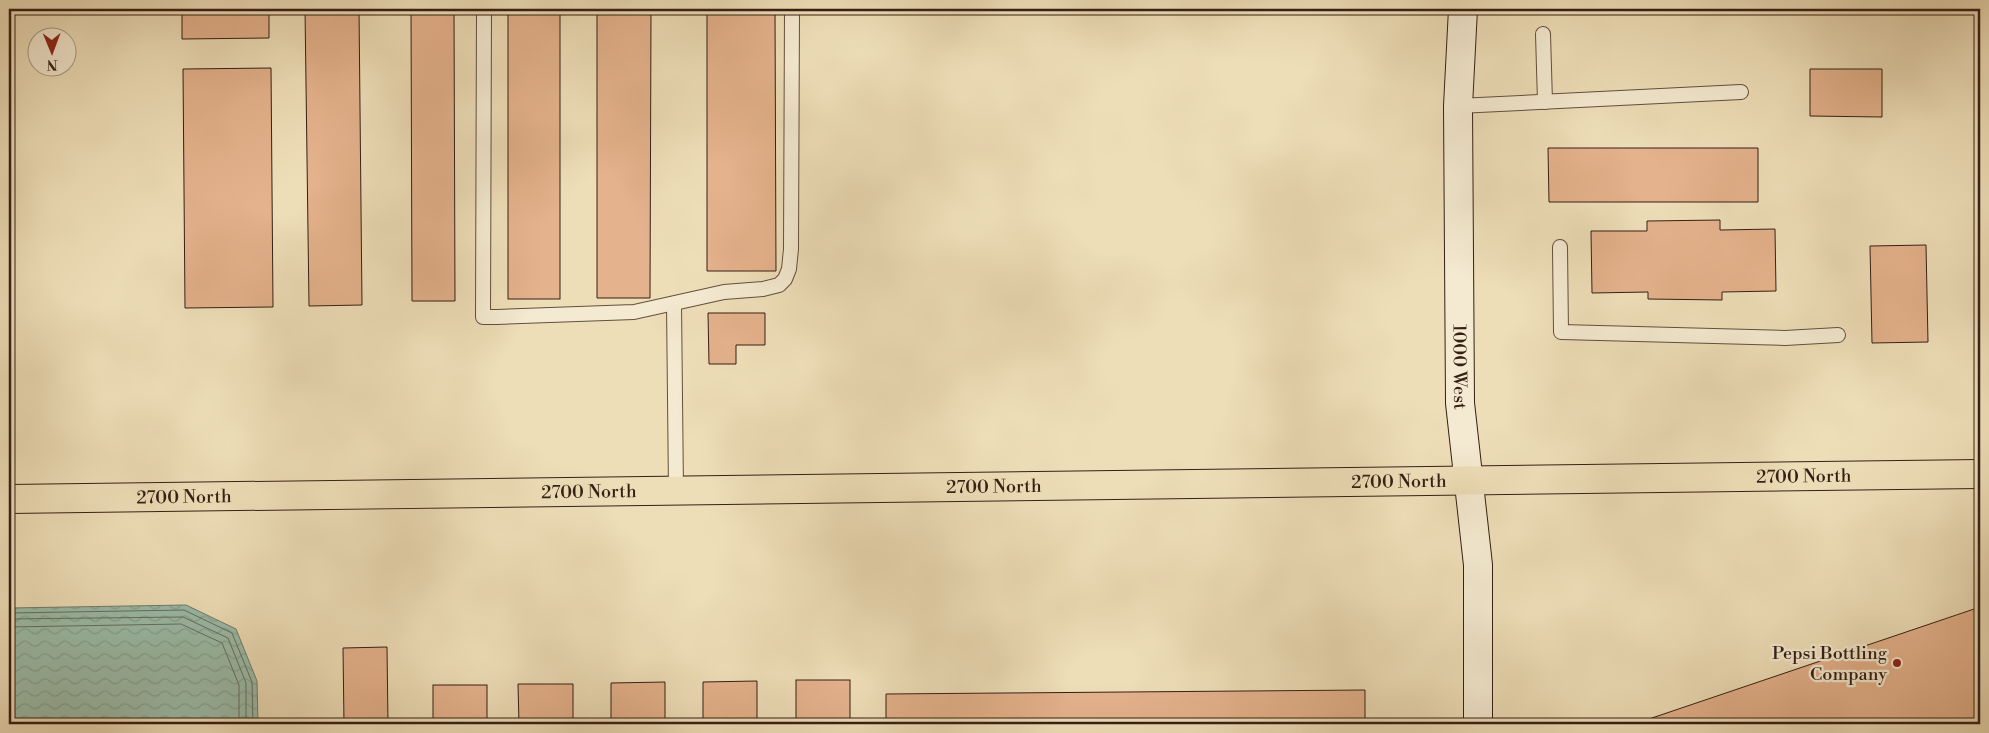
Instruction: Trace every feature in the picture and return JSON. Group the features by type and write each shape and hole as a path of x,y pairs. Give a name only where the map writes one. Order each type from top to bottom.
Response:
{"main road":[{"name":"2700 North","path":"9,499 1980,474"}],"street":[{"name":"1000 West","path":"1463,9 1458,106 1460,403 1478,565 1478,724"}],"lane":[{"path":"484,9 483,317 634,312 724,292 763,289 779,285 785,279 789,269 791,249 792,9"},
{"path":"1543,34 1545,102"},
{"path":"1458,106 1741,92"},
{"path":"1560,247 1561,332 1786,338 1838,335"},
{"path":"674,304 676,491"}],"water":[{"path":"186,605 236,629 257,681 258,724 19,724 9,719 9,608"}],"building":[{"path":"182,9 269,9 269,38 182,39"},
{"path":"305,9 359,9 362,305 309,306"},
{"path":"411,9 454,9 455,301 412,301"},
{"path":"508,9 560,9 560,299 508,299"},
{"path":"597,9 651,9 650,298 597,298"},
{"path":"707,9 775,9 776,271 707,271"},
{"path":"271,68 273,307 185,308 183,69"},
{"path":"1810,69 1882,69 1882,117 1810,116"},
{"path":"1548,148 1758,148 1758,202 1549,202"},
{"path":"1720,220 1720,230 1775,229 1776,291 1722,292 1722,300 1648,299 1648,292 1592,293 1591,231 1647,231 1647,221"},
{"path":"1926,245 1928,342 1872,343 1870,246"},
{"path":"708,313 765,313 765,345 736,345 736,364 709,364"},
{"name":"Pepsi Bottling Company","path":"1980,607 1980,724 1650,724 1649,719"},
{"path":"387,647 388,724 344,724 343,648"},
{"path":"796,680 850,680 850,724 796,724"},
{"path":"757,681 757,724 703,724 703,682"},
{"path":"665,682 665,724 611,724 611,683"},
{"path":"518,684 573,684 573,724 519,724"},
{"path":"433,685 487,685 487,724 433,724"},
{"path":"1365,690 1365,724 886,724 886,694"}],"place":[{"name":"Pepsi Bottling Company","path":"1897,663"}]}
